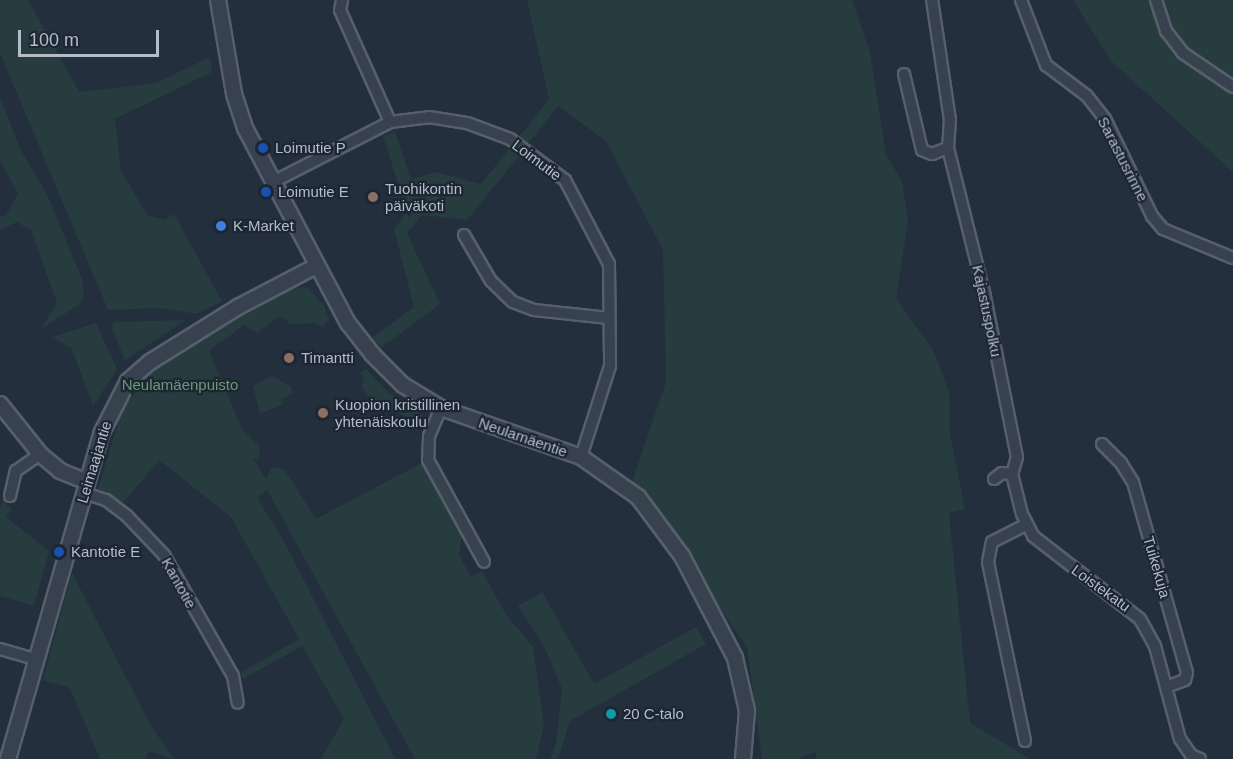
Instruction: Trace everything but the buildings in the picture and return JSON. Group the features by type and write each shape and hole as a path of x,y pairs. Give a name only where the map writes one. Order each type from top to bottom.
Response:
{"street":[{"name":"Neulamäentie","path":"218,0 234,94 245,128 271,183 316,266 372,354 404,385 441,408 581,457 638,497 659,521 711,608 735,658 744,688 747,711 743,759"},
{"path":"904,74 922,150 932,153 948,148 950,120 932,0"},
{"name":"Sarastusrinne","path":"1021,0 1046,65 1087,96 1106,119 1152,216 1163,230 1233,258"},
{"path":"1156,0 1166,31 1183,53 1233,87"},
{"path":"341,6 390,122"},
{"name":"Loimutie","path":"271,183 390,122 429,117 467,123 510,139 565,180 609,264 610,366 581,457"},
{"name":"Kajastuspolku","path":"948,148 984,292 1017,457 1012,474"},
{"path":"464,235 491,281 513,302 534,310 609,318"},
{"name":"Leimaajantie","path":"8,759 108,416 128,381 150,362 238,307 316,266"},
{"path":"0,404 40,454 60,471 86,487"},
{"path":"441,408 429,436 428,460 484,562"},
{"name":"Tuikekuja","path":"1102,444 1121,463 1133,482 1187,673 1185,680 1166,687"},
{"path":"10,496 16,471 40,454"},
{"path":"994,479 1002,473 1012,474"},
{"name":"Loistekatu","path":"1012,474 1027,524 1033,536 1054,555 1140,619 1155,646 1185,748 1200,759"},
{"name":"Kantotie","path":"86,487 127,516 164,555 234,675 238,703"},
{"path":"1025,741 988,562 992,542 1027,524"},
{"path":"0,649 36,659"}],"green space":[{"path":"0,0 28,0 79,92 156,83 210,57 212,72 115,119 121,170 147,215 164,220 174,214 222,301 197,314 160,308 108,310 0,53"},
{"path":"527,0 852,0 870,52 886,155 902,181 908,222 896,298 934,352 949,392 950,434 965,509 949,513 970,723 1030,759 817,759 815,752 798,759 762,759 747,647 632,482 666,382 663,250 606,141 558,106 527,145 518,138 549,99"},
{"path":"1073,0 1233,0 1233,172 1111,61"},
{"path":"0,97 20,149 47,194 82,279 84,295 80,304 41,329 57,303 31,230 17,222 0,230 0,217 6,215 18,194 0,160"},
{"path":"395,131 411,180 435,172 481,184 509,149 519,156 467,220 422,215 407,233 440,304 381,348 372,338 414,307 394,229 407,212 383,136"},
{"name":"Neulamäenpuisto","path":"307,287 324,305 329,320 322,327 316,323 291,324 280,316 257,333 244,325 209,351 242,429 260,447 259,459 253,459 266,479 272,467 284,469 316,519 422,463 462,538 459,555 471,577 482,571 505,613 533,647 544,725 536,759 415,759 267,490 257,498 285,543 395,759 321,759 344,719 302,646 243,679 240,673 299,639 231,517 159,460 122,504 98,489 122,410 159,363 293,288"},
{"path":"186,320 125,360 111,327 114,322"},
{"path":"96,323 117,369 93,406 72,349 53,337"},
{"path":"366,369 388,392 429,420 428,423 422,426 394,410 383,412 361,387 364,378 360,373"},
{"path":"272,376 291,387 293,393 281,400 283,404 260,414 253,386"},
{"path":"3,502 12,509 6,517 49,551 34,606 0,596 0,506"},
{"path":"72,573 151,726 174,759 149,751 145,759 100,759 70,688 43,680"},
{"path":"542,592 594,684 696,627 706,644 570,721 558,759 550,759 556,743 562,689 544,646 518,606"}],"place":[{"name":"Loimutie P","path":"263,148"},
{"name":"Loimutie E","path":"266,192"},
{"name":"Tuohikontin päiväkoti","path":"373,197"},
{"name":"K-Market","path":"221,226"},
{"name":"Timantti","path":"289,358"},
{"name":"Kuopion kristillinen yhtenäiskoulu","path":"323,413"},
{"name":"Kantotie E","path":"59,552"},
{"name":"20 C-talo","path":"611,714"}]}
